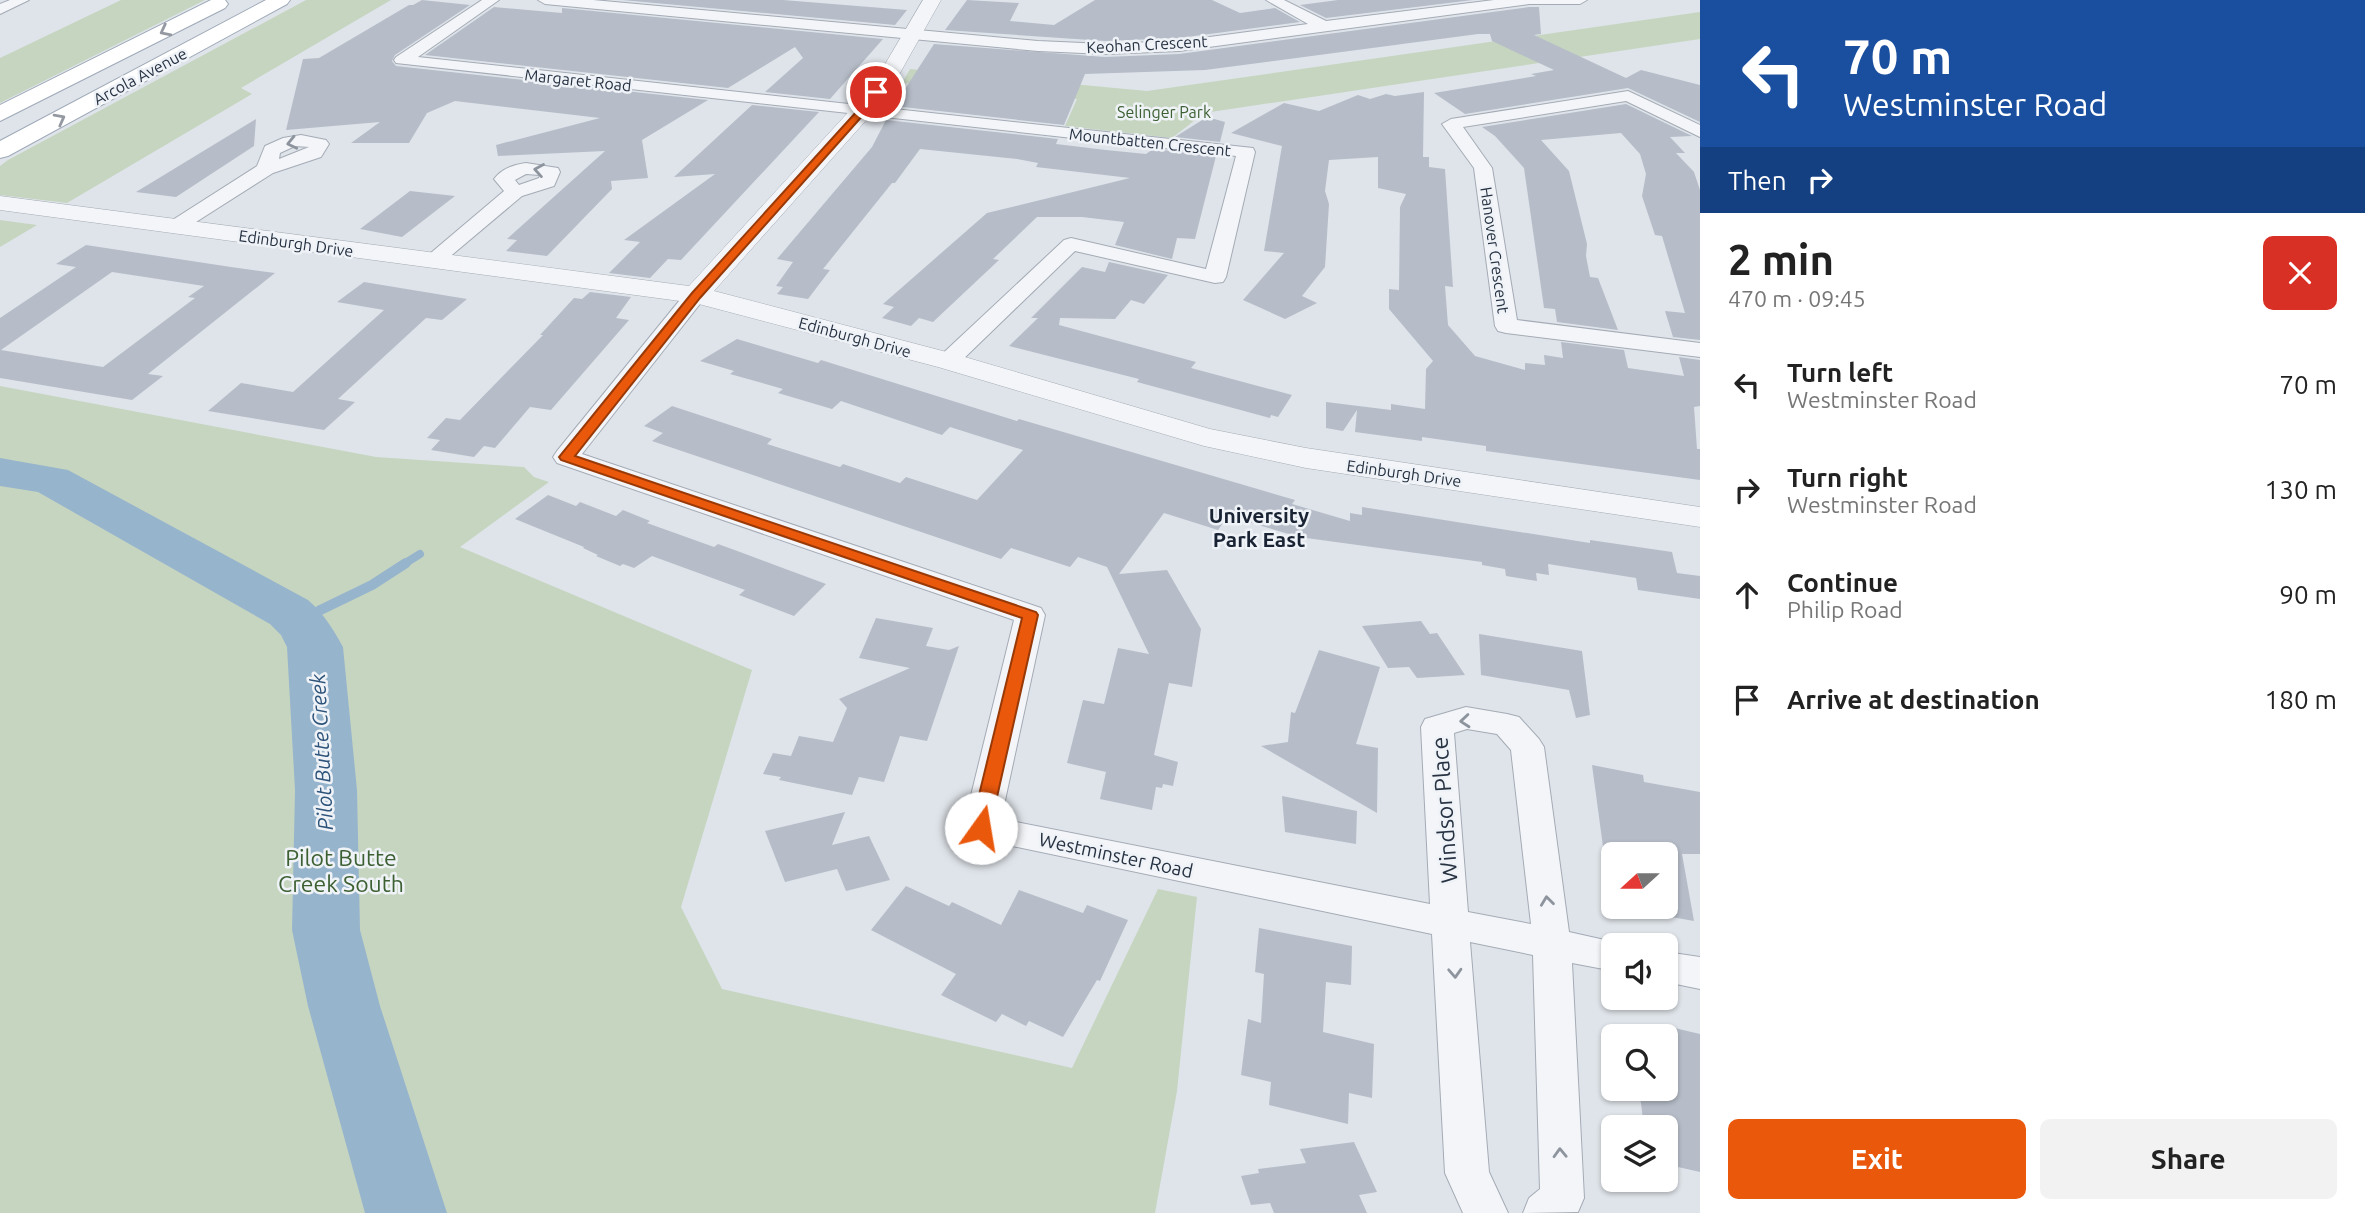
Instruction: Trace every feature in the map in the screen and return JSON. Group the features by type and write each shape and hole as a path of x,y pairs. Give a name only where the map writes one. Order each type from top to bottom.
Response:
{"main road":[{"name":"Arcola Avenue","path":"0,114 226,0"},
{"name":"Arcola Avenue","path":"0,151 279,0"}],"street":[{"path":"0,10 22,0"},
{"name":"Margaret Road","path":"492,0 402,60 861,112"},
{"path":"545,0 912,35"},
{"path":"696,295 861,112 890,73 932,0"},
{"path":"1273,0 1324,26"},
{"path":"1530,0 1580,0"},
{"name":"Keohan Crescent","path":"912,35 1105,49 1178,46 1530,0"},
{"name":"Hanover Crescent","path":"1700,132 1628,96 1451,124 1483,168 1506,326 1700,350"},
{"name":"Mountbatten Crescent","path":"861,112 1246,152 1215,277 1071,244 948,361"},
{"path":"178,225 267,169"},
{"path":"433,261 515,192"},
{"name":"Edinburgh Drive","path":"0,203 696,295 948,361 1204,437 1293,456 1700,517"},
{"name":"Westminster Road","path":"696,295 566,457 1030,615 981,828 1601,953"},
{"name":"Windsor Place","path":"1486,1213 1467,1173 1437,727 1466,718 1507,725 1527,747 1552,944 1562,1198 1545,1213"},
{"path":"1678,969 1700,973"}],"green space":[{"path":"121,0 205,0 0,103 0,58"},
{"path":"306,0 391,0 241,88 252,94 67,203 0,195 0,166 8,160"},
{"name":"Selinger Park","path":"1700,12 1700,39 1204,113 1172,138 1065,126 1077,99 902,83 910,69 1147,91"},
{"path":"0,220 37,225 0,247"},
{"name":"Pilot Butte Creek South","path":"0,386 376,457 524,467 534,477 549,482 460,547 752,670 681,907 722,989 1072,1068 1158,889 1197,897 1177,1091 1155,1213 0,1213"}],"building":[{"path":"422,0 470,5 395,55 392,61 396,66 708,100 642,140 648,178 611,181 612,189 547,256 506,251 517,240 507,239 605,151 498,156 496,145 600,118 455,101 427,113 409,143 351,143 380,122 286,130 303,59 319,58"},
{"path":"622,0 783,0 907,10 895,25"},
{"path":"967,0 1019,3 1010,21 1054,25 1095,0 1212,0 1240,13 1275,8 1300,22 1179,38 1105,41 945,30"},
{"path":"1338,0 1473,0 1326,18 1300,5"},
{"path":"494,7 562,13 562,8 883,39 830,99 765,92 803,58 795,47 728,88 425,55"},
{"path":"1539,7 1541,34 1534,35 1626,78 1641,70 1700,85 1700,122 1628,88 1465,114 1434,93 1536,76 1531,74 1554,70 1492,41 1490,34 1205,70 1085,74 1064,125 894,106 934,44 1105,57 1179,54"},
{"path":"1424,92 1423,157 1429,157 1429,167 1445,169 1453,287 1445,286 1448,325 1475,356 1525,370 1525,363 1545,365 1544,355 1563,358 1561,342 1624,350 1628,368 1684,376 1679,357 1700,360 1700,406 1694,407 1697,449 1700,449 1700,480 1486,451 1486,446 1422,437 1422,441 1355,432 1357,410 1343,431 1326,428 1326,402 1391,410 1391,404 1425,409 1426,369 1433,361 1389,309 1389,289 1399,290 1400,207 1406,194 1378,188 1378,157 1329,160 1325,191 1329,204 1325,267 1302,296 1317,303 1285,319 1243,300 1284,253 1264,251 1282,146 1231,133 1284,103 1319,111 1358,95 1370,99 1386,94 1395,96"},
{"path":"1626,104 1692,136 1670,137 1685,153 1676,153 1694,172 1700,190 1700,340 1673,337 1665,311 1685,313 1662,236 1655,235 1642,196 1646,174 1640,154 1621,133 1541,140 1569,171 1587,244 1590,277 1598,278 1618,330 1557,322 1555,309 1544,308 1524,168 1495,136 1482,127"},
{"path":"752,105 819,112 681,260 668,259 650,278 609,273 640,242 624,240 715,174 674,177"},
{"path":"1207,117 1225,122 1220,142 1175,137"},
{"path":"256,119 254,146 176,197 136,192"},
{"path":"886,120 1058,139 1056,144 1106,150 1146,154 1153,149 1216,156 1195,239 1177,238 1172,259 1115,245 1124,222 1082,217 1037,217 993,259 999,260 933,322 919,318 911,326 882,318 894,307 883,304 987,213 1130,178 1036,167 1038,163 1017,159 920,149 823,269 830,270 808,299 777,294 783,287 776,286 793,262 777,259 872,147"},
{"path":"410,191 455,196 402,237 360,229"},
{"path":"86,245 275,273 148,374 163,376 132,400 0,378 0,318 76,267 56,264","holes":["112,272 204,286 188,297 195,298 103,367 1,350"]},
{"path":"1109,262 1168,275 1144,304 1131,300 1115,319 1060,318 1059,325 1196,362 1191,368 1292,395 1278,417 1271,415 1270,418 1137,382 1139,379 1009,346 1038,318 1031,318 1082,267 1105,272"},
{"path":"364,282 467,299 442,320 426,318 338,399 355,402 324,430 208,411 241,383 293,392 384,310 337,302"},
{"path":"590,292 631,297 616,318 629,320 551,410 530,407 495,448 484,446 474,457 431,450 440,440 427,438 446,418 460,420 543,335 540,335 574,298 582,299"},
{"path":"737,339 818,363 821,360 1017,421 1019,419 1295,500 1292,504 1350,521 1350,513 1362,515 1362,507 1590,543 1590,540 1672,552 1677,573 1700,576 1700,599 1638,590 1636,578 1548,564 1549,575 1536,573 1537,581 1506,576 1505,569 1482,565 1482,562 1299,537 1228,516 1218,530 1164,513 1119,574 1167,570 1201,629 1192,687 1169,683 1154,755 1178,762 1173,786 1163,784 1162,788 1156,787 1152,810 1100,799 1106,772 1067,763 1083,700 1104,704 1118,648 1149,654 1107,567 1078,557 1070,567 1011,548 1001,559 652,441 663,433 644,426 672,406 772,439 767,444 840,467 843,464 900,483 906,477 977,500 1023,450 950,427 942,435 841,401 832,409 778,393 783,389 730,374 734,371 700,361"},
{"path":"548,495 576,506 580,502 616,516 623,510 650,521 647,523 714,547 718,544 826,584 794,616 739,595 745,590 652,556 634,568 623,564 620,566 596,556 598,555 584,547 515,519"},
{"path":"876,618 933,628 926,646 949,650 959,646 927,741 900,736 884,782 859,777 852,795 779,780 781,777 763,774 773,753 791,756 799,736 833,742 847,708 839,699 910,668 859,658"},
{"path":"1421,621 1430,634 1437,633 1465,675 1417,678 1409,667 1388,668 1362,626"},
{"path":"1479,634 1582,651 1590,715 1576,718 1569,690 1481,675"},
{"path":"1319,650 1380,667 1356,744 1378,748 1377,813 1261,746 1288,742 1291,712 1295,713"},
{"path":"1592,765 1643,775 1644,782 1700,792 1700,854 1682,854 1694,921 1678,918 1678,842 1602,842"},
{"path":"1282,796 1357,811 1356,844 1285,832"},
{"path":"845,812 832,845 869,836 890,880 846,891 837,869 785,882 765,831"},
{"path":"906,886 949,906 952,902 1001,925 1019,890 1083,913 1087,905 1128,920 1100,981 1097,980 1063,1037 1029,1021 1026,1026 1002,1014 996,1022 941,995 956,974 871,930"},
{"path":"1259,928 1352,946 1351,985 1326,982 1323,1032 1374,1044 1372,1098 1349,1093 1348,1124 1269,1105 1271,1082 1241,1075 1248,1019 1261,1023 1264,974 1255,972"},
{"path":"1678,1029 1700,1034 1700,1172 1678,1167 1678,1115 1642,1115 1641,1101 1678,1101"},
{"path":"1354,1142 1377,1192 1359,1195 1367,1213 1274,1213 1270,1203 1251,1205 1241,1176 1259,1173 1258,1169 1306,1163 1300,1149"}],"waterway":[{"name":"Pilot Butte Creek","path":"0,472 51,480 289,612 304,626 315,647 326,790 326,930 344,1006 406,1213"},
{"path":"404,564 420,554"},
{"path":"304,626 304,618 372,585 406,563"}],"district":[{"name":"University Park East","path":"1259,527"}],"route":[{"path":"876,92 696,295 566,457 1030,615 981,828"}]}
